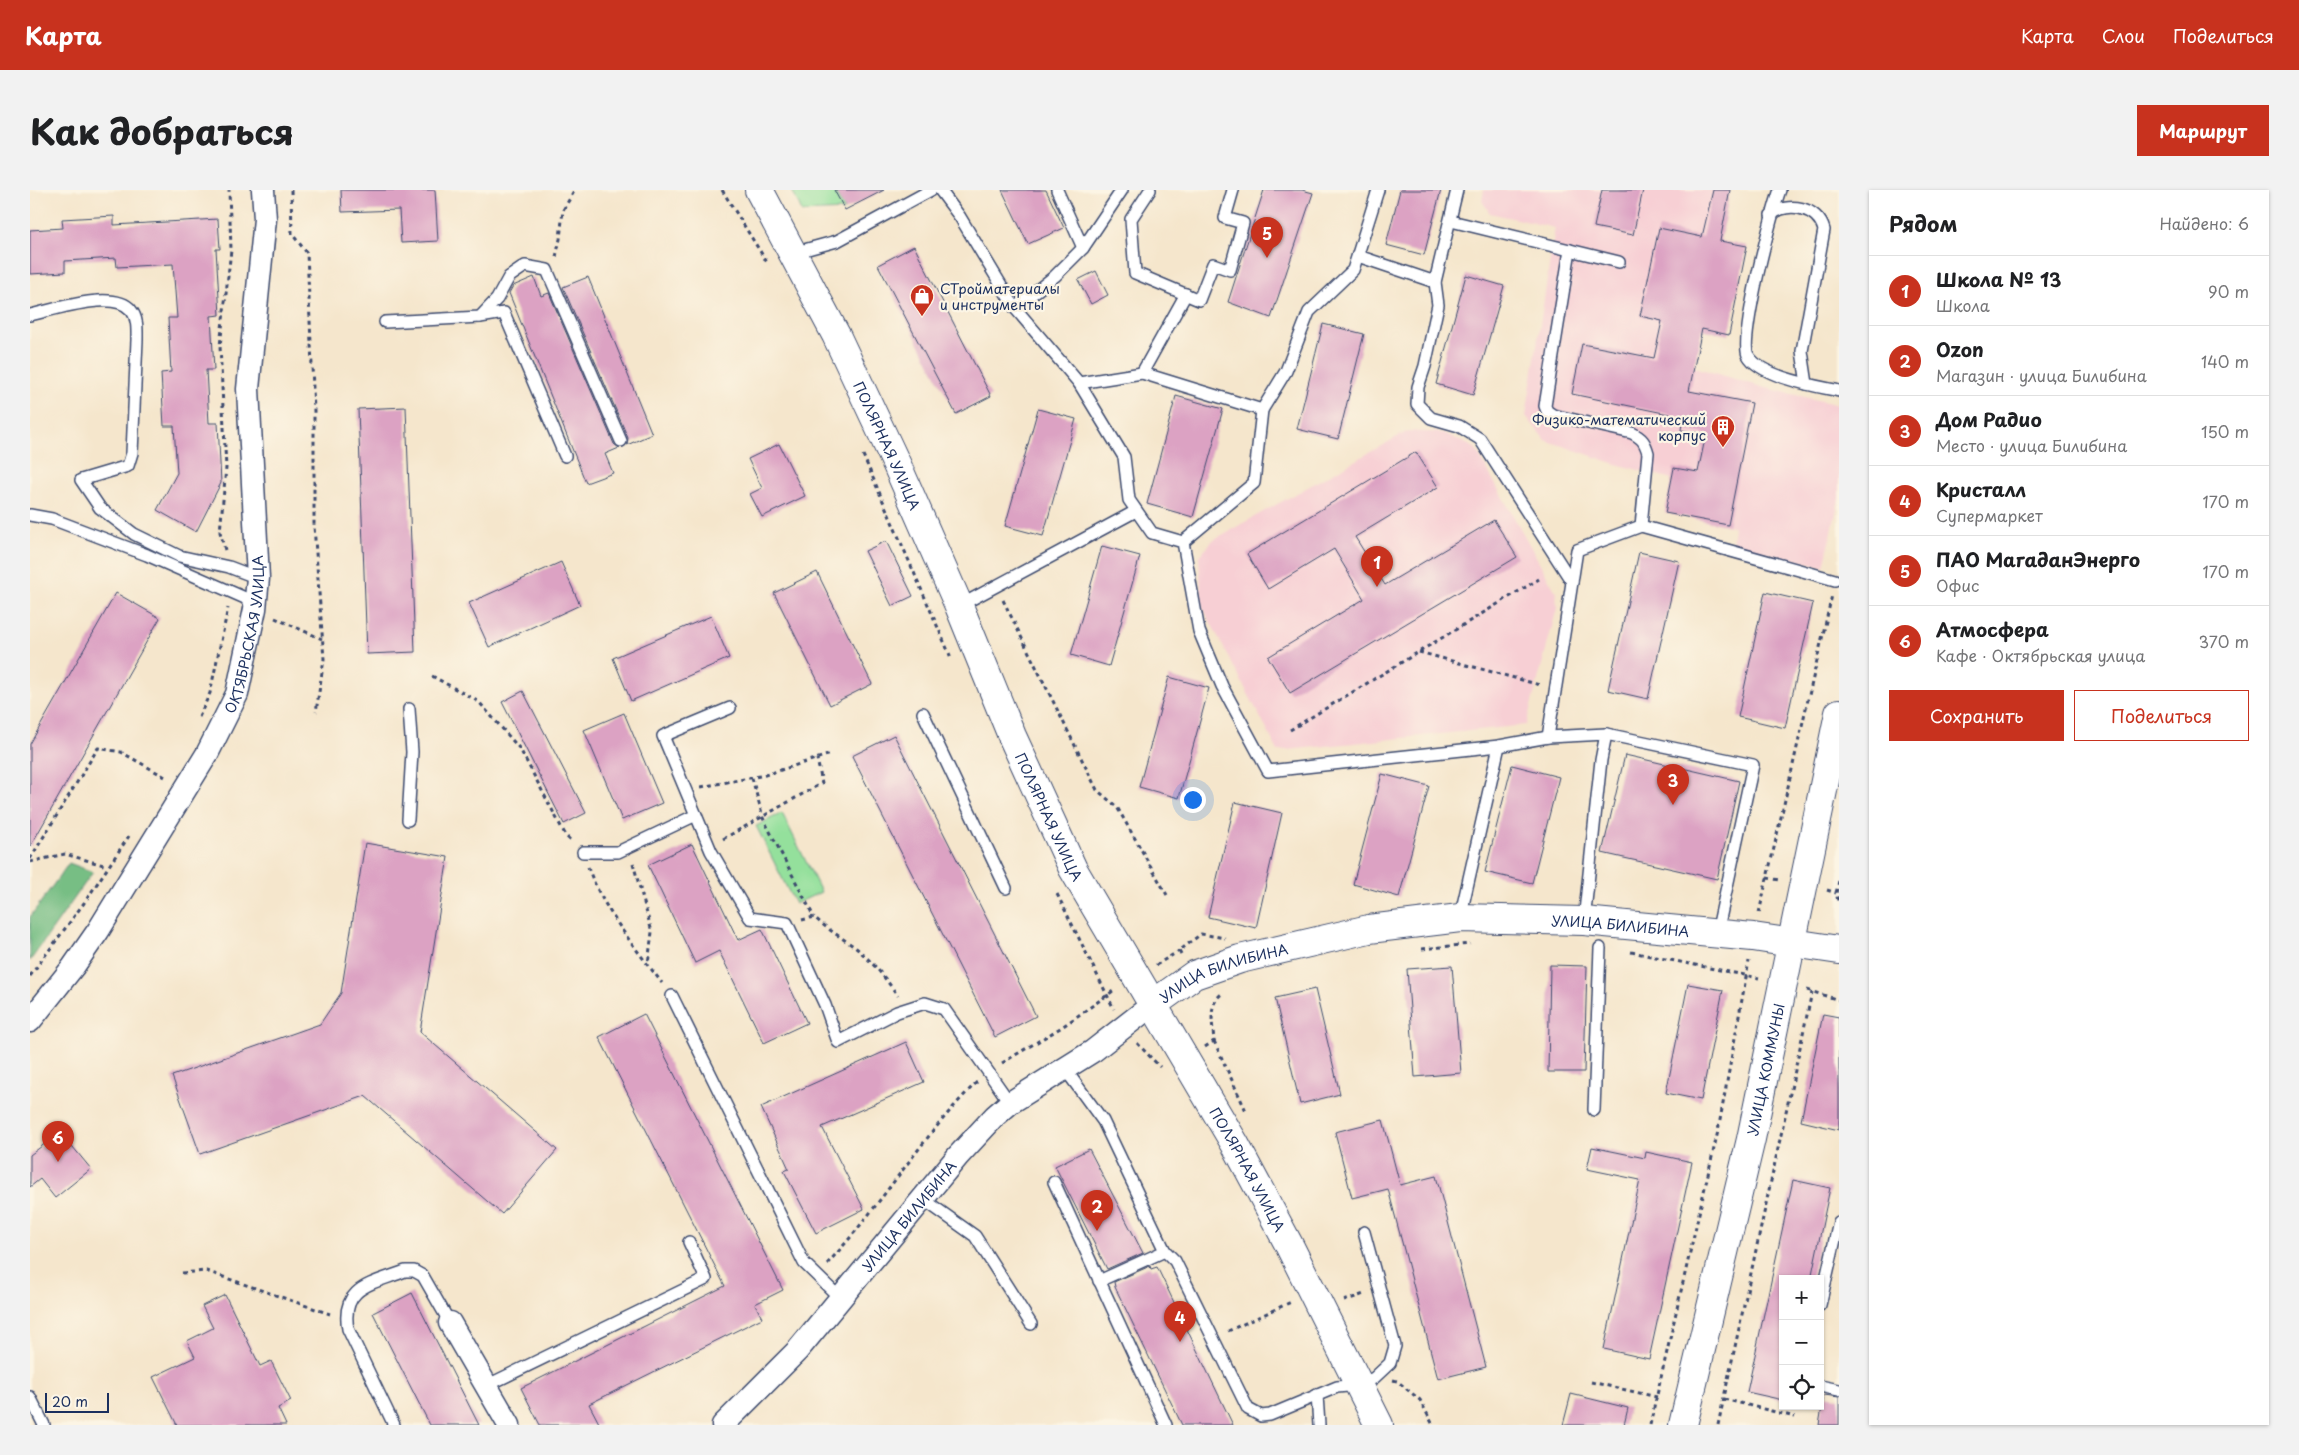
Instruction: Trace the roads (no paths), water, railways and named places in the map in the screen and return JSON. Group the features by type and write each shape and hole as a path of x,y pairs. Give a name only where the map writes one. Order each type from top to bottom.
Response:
{"street":[{"name":"ОКТЯБРЬСКАЯ УЛИЦА","path":"30,1021 74,967 98,931 207,754 237,694 255,609 258,578 248,388 265,219 263,190"},
{"name":"ПОЛЯРНАЯ УЛИЦА","path":"759,190 840,344 959,606 1012,736 1073,870 1235,1144 1292,1251 1367,1382 1379,1425"},
{"name":"УЛИЦА КОММУНЫ","path":"1683,1425 1750,1139 1838,723"},
{"name":"УЛИЦА БИЛИБИНА","path":"726,1424 797,1351 842,1299 977,1133 1010,1103 1065,1069 1123,1029 1194,975 1210,968 1240,959 1369,929 1460,918 1584,921 1753,937 1839,950"},
{"path":"450,1323 508,1425"}],"lane":[{"path":"792,254 838,242 931,190"},
{"path":"940,190 960,217 1015,308 1079,383 1124,456 1129,500 1136,511 1152,533 1183,542"},
{"path":"1057,190 1083,248"},
{"path":"1015,308 1055,276 1083,248 1122,190"},
{"path":"1150,190 1131,219 1135,273 1199,300 1213,264 1230,270 1243,223 1225,218 1233,190"},
{"path":"1183,542 1254,483 1262,410 1286,371 1309,312 1353,270 1378,190"},
{"path":"1457,190 1435,282 1438,305 1425,366 1418,387 1417,404 1431,418 1459,426 1480,439 1572,582"},
{"path":"1780,190 1771,215 1746,340 1747,354 1756,364 1776,375 1839,391"},
{"path":"1771,215 1786,207 1801,208 1814,213 1821,219 1824,230 1802,351 1807,384"},
{"path":"1451,221 1619,262"},
{"path":"1570,250 1545,406 1547,411 1553,415 1632,433 1641,437 1646,444 1648,453 1641,526"},
{"path":"1358,256 1435,282"},
{"path":"480,317 497,299 509,276 525,266 547,270 621,442"},
{"path":"1142,373 1186,294"},
{"path":"30,315 99,300 117,301 131,310 137,324 137,340 130,460 128,466 81,480 100,508 134,534 179,556 229,568 258,578"},
{"path":"385,322 480,317 504,313 565,456"},
{"path":"1079,383 1142,373 1262,410"},
{"path":"959,606 1136,511"},
{"path":"30,515 52,520 147,555 246,598 255,609"},
{"path":"1548,737 1577,550 1641,526 1835,580"},
{"path":"1183,542 1199,631 1222,686 1268,771 1499,746 1548,737 1606,734 1752,765 1717,934"},
{"path":"730,708 663,736 709,847 750,918 787,923 825,1006 838,1042 907,1009 925,1003 944,1009 1010,1103"},
{"path":"408,709 412,752 408,820"},
{"path":"923,713 1006,888"},
{"path":"1584,921 1601,760 1606,734"},
{"path":"1460,918 1499,746"},
{"path":"583,852 618,852 696,816"},
{"path":"1594,1110 1600,948"},
{"path":"672,996 804,1264 842,1299"},
{"path":"1065,1069 1103,1121 1165,1251 1175,1261 1248,1409 1261,1416 1270,1415 1337,1387 1367,1382 1390,1363 1395,1346 1364,1232"},
{"path":"1054,1182 1166,1425"},
{"path":"923,1199 975,1236 1031,1324"},
{"path":"1824,1288 1839,1222"},
{"path":"486,1386 706,1279 689,1242"},
{"path":"1099,1281 1165,1251"},
{"path":"394,1425 348,1329 346,1318 347,1302 354,1293 405,1271 414,1271 423,1276 450,1323"},
{"path":"1824,1387 1839,1390"},
{"path":"1317,1395 1319,1425"},
{"path":"30,1397 44,1425"}],"place":[{"name":"ПАО МагаданЭнерго","path":"1267,258"},
{"name":"СТройматериалы и инструменты","path":"922,317"},
{"name":"Физико-математический корпус","path":"1723,448"},
{"name":"Школа № 13","path":"1377,587"},
{"name":"Дом Радио","path":"1673,805"},
{"name":"Атмосфера","path":"58,1162"},
{"name":"Ozon","path":"1097,1231"},
{"name":"Кристалл","path":"1180,1342"}]}
